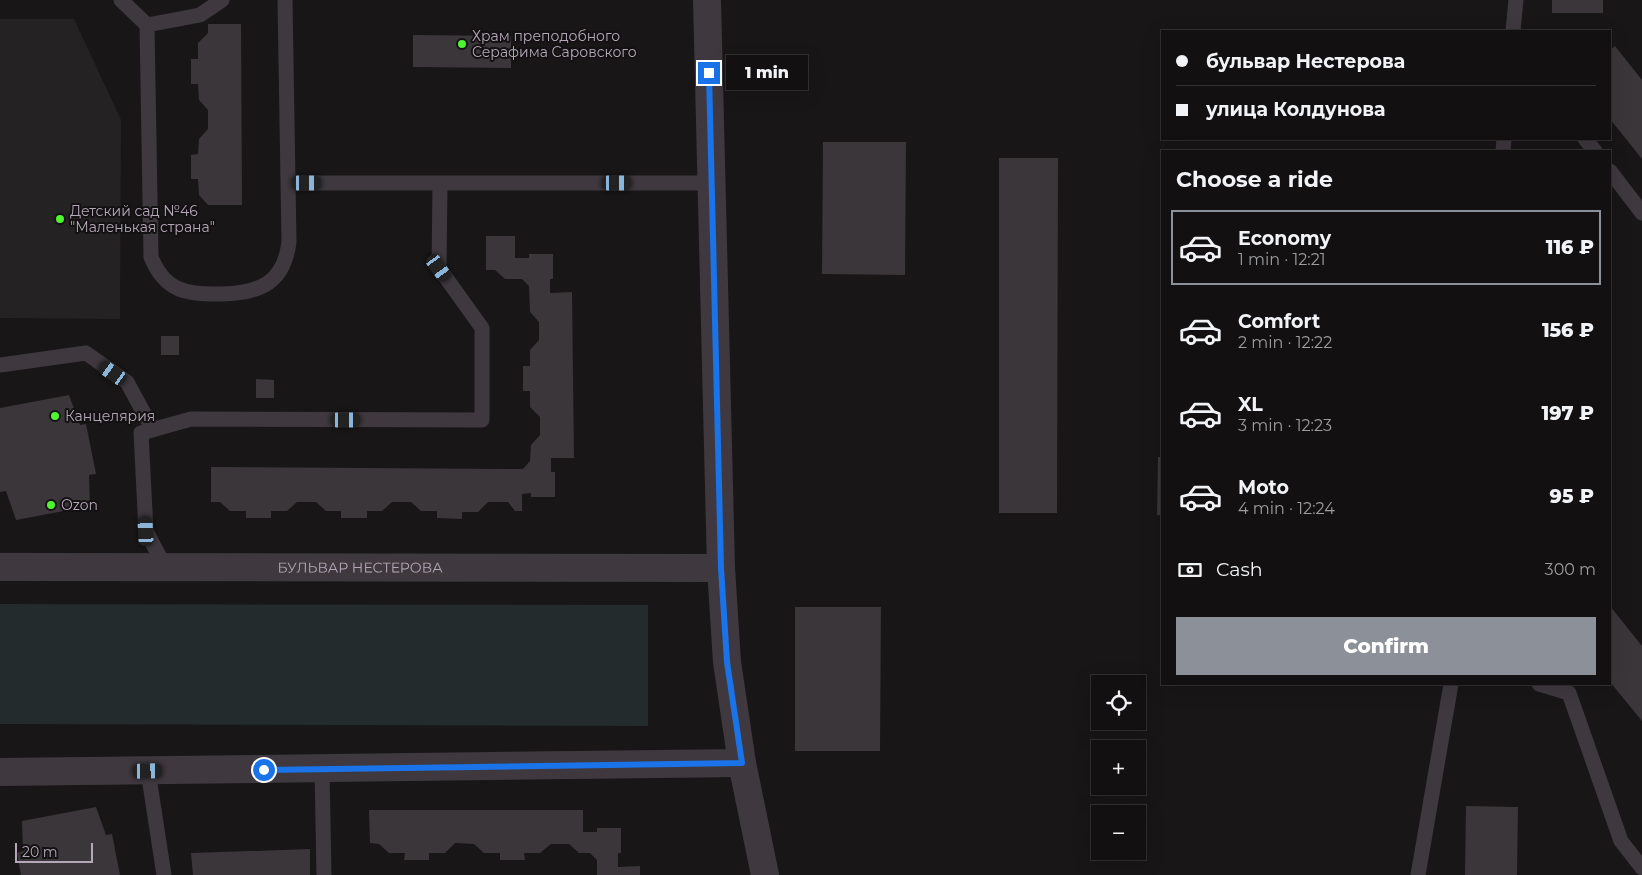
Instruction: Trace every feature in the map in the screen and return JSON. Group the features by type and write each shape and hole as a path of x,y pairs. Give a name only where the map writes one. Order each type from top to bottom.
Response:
{"street":[{"path":"707,0 721,568 727,662 742,763 765,875"},
{"name":"БУЛЬВАР НЕСТЕРОВА","path":"0,567 721,568"},
{"path":"0,772 742,763"}],"lane":[{"path":"121,0 147,25 150,257 164,280 187,293 200,294 239,294 252,292 264,287 279,273 287,256 288,184 285,0"},
{"path":"147,25 200,15 222,0"},
{"path":"1513,30 1516,0"},
{"path":"1586,140 1594,150"},
{"path":"1611,172 1642,213"},
{"path":"166,567 146,531 141,433 191,420 482,420 482,328 439,268 440,183"},
{"path":"288,184 711,183"},
{"path":"0,365 86,353 127,382 153,430"},
{"path":"1418,875 1451,685"},
{"path":"1543,685 1569,693 1621,841 1642,868"},
{"path":"322,769 324,875"},
{"path":"148,771 164,875"}],"shaded area":[{"name":"Детский сад №46 \"Маленькая страна\"","path":"0,19 74,19 121,120 120,319 0,318"},
{"path":"0,604 648,605 648,726 0,724"}],"building":[{"path":"1552,0 1603,0 1603,13 1552,13"},
{"path":"208,24 241,24 242,205 208,205 199,195 198,179 191,179 191,155 198,154 199,139 208,129 208,110 199,100 198,84 191,84 191,59 198,59 198,43 208,33"},
{"name":"Храм преподобного Серафима Саровского","path":"413,35 511,36 511,68 413,67"},
{"path":"1615,46 1642,80 1642,159 1611,120 1611,49"},
{"path":"823,142 906,142 905,275 822,274"},
{"path":"999,158 1058,158 1057,513 999,513"},
{"path":"486,236 515,236 515,258 529,258 529,254 553,254 553,279 550,279 550,293 572,292 574,458 551,458 551,472 555,472 555,497 531,497 531,493 522,494 522,511 515,511 508,502 488,502 478,512 462,512 462,519 437,518 437,511 421,511 411,502 392,502 382,511 367,511 367,518 341,518 341,511 326,511 316,502 297,502 287,511 271,511 271,518 246,518 246,511 230,511 220,502 211,502 211,467 523,469 530,461 531,445 540,435 540,417 530,407 530,391 523,391 523,366 530,366 530,350 539,340 539,322 530,312 529,286 522,279 505,279 495,270 486,270"},
{"path":"161,336 179,336 179,355 161,355"},
{"path":"256,379 274,380 274,398 256,398"},
{"path":"69,395 80,425 86,424 96,474 89,475 90,506 16,520 6,491 0,492 0,408"},
{"path":"1158,457 1161,457 1161,515 1157,515"},
{"path":"795,607 881,607 880,751 795,751"},
{"path":"1611,607 1642,646 1642,721 1611,683"},
{"path":"1466,806 1518,807 1517,875 1465,875"},
{"path":"96,807 106,835 112,834 120,875 21,875 17,853 23,851 22,821"},
{"path":"369,810 583,810 583,832 597,832 597,828 621,828 621,853 618,853 618,867 640,866 640,875 597,875 597,860 590,853 579,853 569,844 551,844 540,853 524,853 525,860 500,860 500,853 484,853 474,844 455,843 445,853 429,853 429,860 404,860 405,853 389,853 379,844 370,843"},
{"path":"310,849 310,875 193,875 191,853"}],"place":[{"name":"Храм преподобного Серафима Саровского","path":"462,44"},
{"name":"Детский сад №46 \"Маленькая страна\"","path":"60,219"},
{"name":"Канцелярия","path":"55,416"},
{"name":"Ozon","path":"51,505"}],"route":[{"path":"264,770 742,763 727,662 721,568 709,73"}]}
